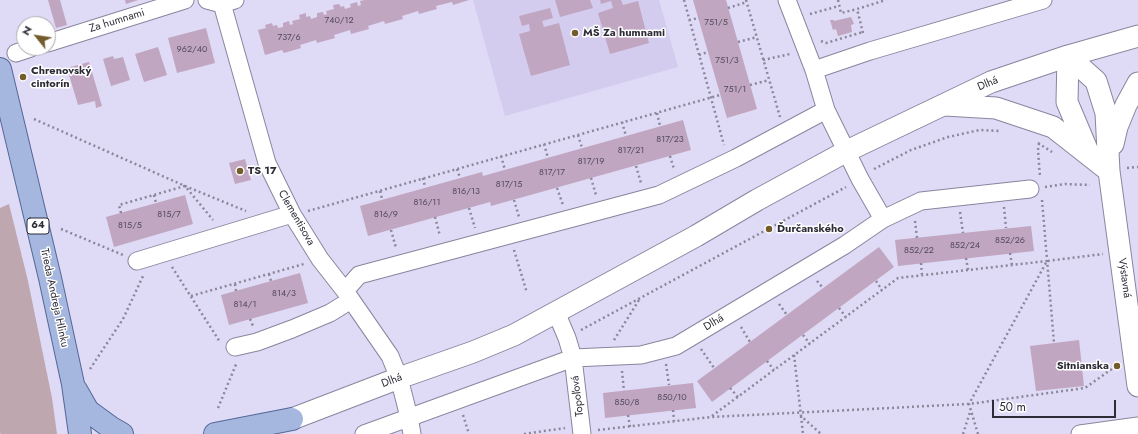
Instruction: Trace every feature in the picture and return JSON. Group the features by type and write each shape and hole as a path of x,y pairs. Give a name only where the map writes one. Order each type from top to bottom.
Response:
{"main road":[{"name":"Trieda Andreja Hlinku","path":"0,69 39,227 73,384 80,434"},
{"path":"73,384 88,411 122,434"},
{"path":"215,434 292,419"},
{"path":"257,434 292,419"}],"street":[{"name":"Za humnami","path":"56,40 185,0"},
{"path":"788,0 811,45 814,70 826,110 860,179 883,219"},
{"path":"814,70 870,51 1043,0"},
{"name":"Clementisova","path":"222,1 267,163 298,213 320,259 348,295 390,356 399,378 412,434"},
{"name":"Dlhá","path":"292,419 399,378 473,352 514,335 696,236 757,200 847,151 942,104 991,82 1068,56 1138,36"},
{"path":"1068,56 1067,102 1090,156"},
{"path":"1068,56 1096,81 1106,113 1117,170"},
{"path":"1117,170 1117,126 1138,83"},
{"path":"942,104 996,108 1053,127 1090,156 1117,170"},
{"path":"235,348 258,342 292,330 330,313 348,295 360,275 659,195 736,158 826,110"},
{"name":"Výstavná","path":"1117,170 1134,319 1138,386"},
{"name":"Dlhá","path":"364,434 573,358 640,355 676,346 845,244 883,219 921,201 1036,188"},
{"path":"151,257 269,220 298,213"},
{"path":"556,312 567,338 573,358"},
{"name":"Topoľová","path":"573,358 582,431"},
{"path":"1089,433 1138,426"}],"path":[{"path":"684,0 725,147"},
{"path":"838,0 841,13 886,0"},
{"path":"728,8 746,1 780,117"},
{"path":"804,16 839,6"},
{"path":"857,9 870,51"},
{"path":"689,20 699,18"},
{"path":"763,60 811,45 826,43 863,32"},
{"path":"738,42 757,37"},
{"path":"699,55 708,52"},
{"path":"750,85 769,80"},
{"path":"298,213 720,95"},
{"path":"657,112 660,126"},
{"path":"34,119 185,186 269,220"},
{"path":"622,122 626,136"},
{"path":"567,338 911,150 948,137 980,130 1006,131"},
{"path":"578,135 582,148"},
{"path":"1033,141 1039,143 1052,152"},
{"path":"1039,143 1036,188 1047,261 1054,343"},
{"path":"544,144 548,158"},
{"path":"502,156 504,170"},
{"path":"670,156 675,173"},
{"path":"636,166 641,186"},
{"path":"1117,170 1138,167"},
{"path":"457,169 460,178"},
{"path":"423,178 426,188"},
{"path":"591,178 597,198"},
{"path":"1036,188 1066,184 1090,185"},
{"path":"121,213 119,205 185,186"},
{"path":"185,186 224,234"},
{"path":"557,188 563,207"},
{"path":"380,191 382,200"},
{"path":"154,195 156,203"},
{"path":"514,200 519,220"},
{"path":"469,208 476,232"},
{"path":"435,217 442,241"},
{"path":"61,229 151,257 191,296 222,344 235,348 237,362 218,408"},
{"path":"391,230 398,254"},
{"path":"510,235 527,293"},
{"path":"1010,253 1012,265"},
{"path":"711,417 898,278 1103,254"},
{"path":"90,369 123,319 151,257"},
{"path":"966,258 968,270"},
{"path":"191,296 320,259"},
{"path":"978,434 969,404 1047,261"},
{"path":"921,263 922,275"},
{"path":"269,274 271,281"},
{"path":"876,281 882,290"},
{"path":"234,284 236,291"},
{"path":"604,357 640,298"},
{"path":"839,308 846,317"},
{"path":"803,334 810,344"},
{"path":"692,336 714,368"},
{"path":"794,355 803,434"},
{"path":"767,361 774,370"},
{"path":"524,434 630,427 711,417 801,414 969,404 1061,390 1085,388 1117,366"},
{"path":"730,388 738,398"},
{"path":"673,410 674,421"},
{"path":"963,434 971,410"},
{"path":"801,414 821,434"},
{"path":"628,415 630,427"}],"shaded area":[{"name":"MŠ Za humnami","path":"473,0 659,0 678,67 505,116"},
{"path":"9,204 28,281 52,398 57,434 0,433 0,208"}],"building":[{"path":"48,0 60,0 67,25 56,28 56,16 53,16"},
{"path":"125,0 138,0 126,4"},
{"path":"469,0 453,5 452,2 436,6 437,9 419,14 418,11 402,16 403,19 385,24 384,21 368,26 369,29 351,34 350,30 334,35 335,38 317,43 316,40 300,45 301,48 284,53 282,50 265,55 258,30 266,28 265,25 272,23 273,26 277,25 278,28 283,27 283,23 289,21 290,25 293,24 292,21 300,19 299,15 306,13 306,17 310,16 311,19 317,17 317,13 323,12 324,15 327,14 326,11 334,9 333,5 339,4 341,7 344,6 345,9 351,7 350,4 357,2 358,6 361,5 360,1"},
{"path":"555,0 590,0 593,8 560,17"},
{"path":"600,0 621,0 623,5 638,1 649,43 610,54 598,13 613,8 611,1 601,4"},
{"path":"693,0 726,0 757,109 727,118"},
{"path":"550,8 553,18 542,21 544,27 559,23 570,65 531,76 519,34 530,31 529,24 522,26 519,16"},
{"path":"851,17 854,24 851,25 852,32 838,36 836,29 833,30 830,20 834,21"},
{"path":"206,28 215,63 177,73 168,38"},
{"path":"158,47 167,75 144,82 135,54"},
{"path":"113,56 114,59 123,57 130,80 111,86 103,59"},
{"path":"89,62 102,106 96,108 95,101 78,105 67,68"},
{"path":"683,120 691,150 491,206 490,202 368,236 360,206 482,172 483,176"},
{"name":"TS 17","path":"245,159 251,180 235,184 229,163"},
{"path":"185,195 193,224 114,247 106,217"},
{"path":"1031,226 1034,251 898,266 895,240"},
{"path":"879,247 894,267 712,402 697,381"},
{"path":"300,273 308,303 229,325 221,295"},
{"path":"1079,340 1084,386 1036,391 1030,346"},
{"path":"693,383 696,408 605,418 603,393"}],"place":[{"name":"MŠ Za humnami","path":"575,33"},
{"name":"Chrenovský cintorín","path":"23,77"},
{"name":"TS 17","path":"240,171"},
{"name":"Ďurčanského","path":"769,229"},
{"name":"Sitnianska","path":"1117,366"}]}
